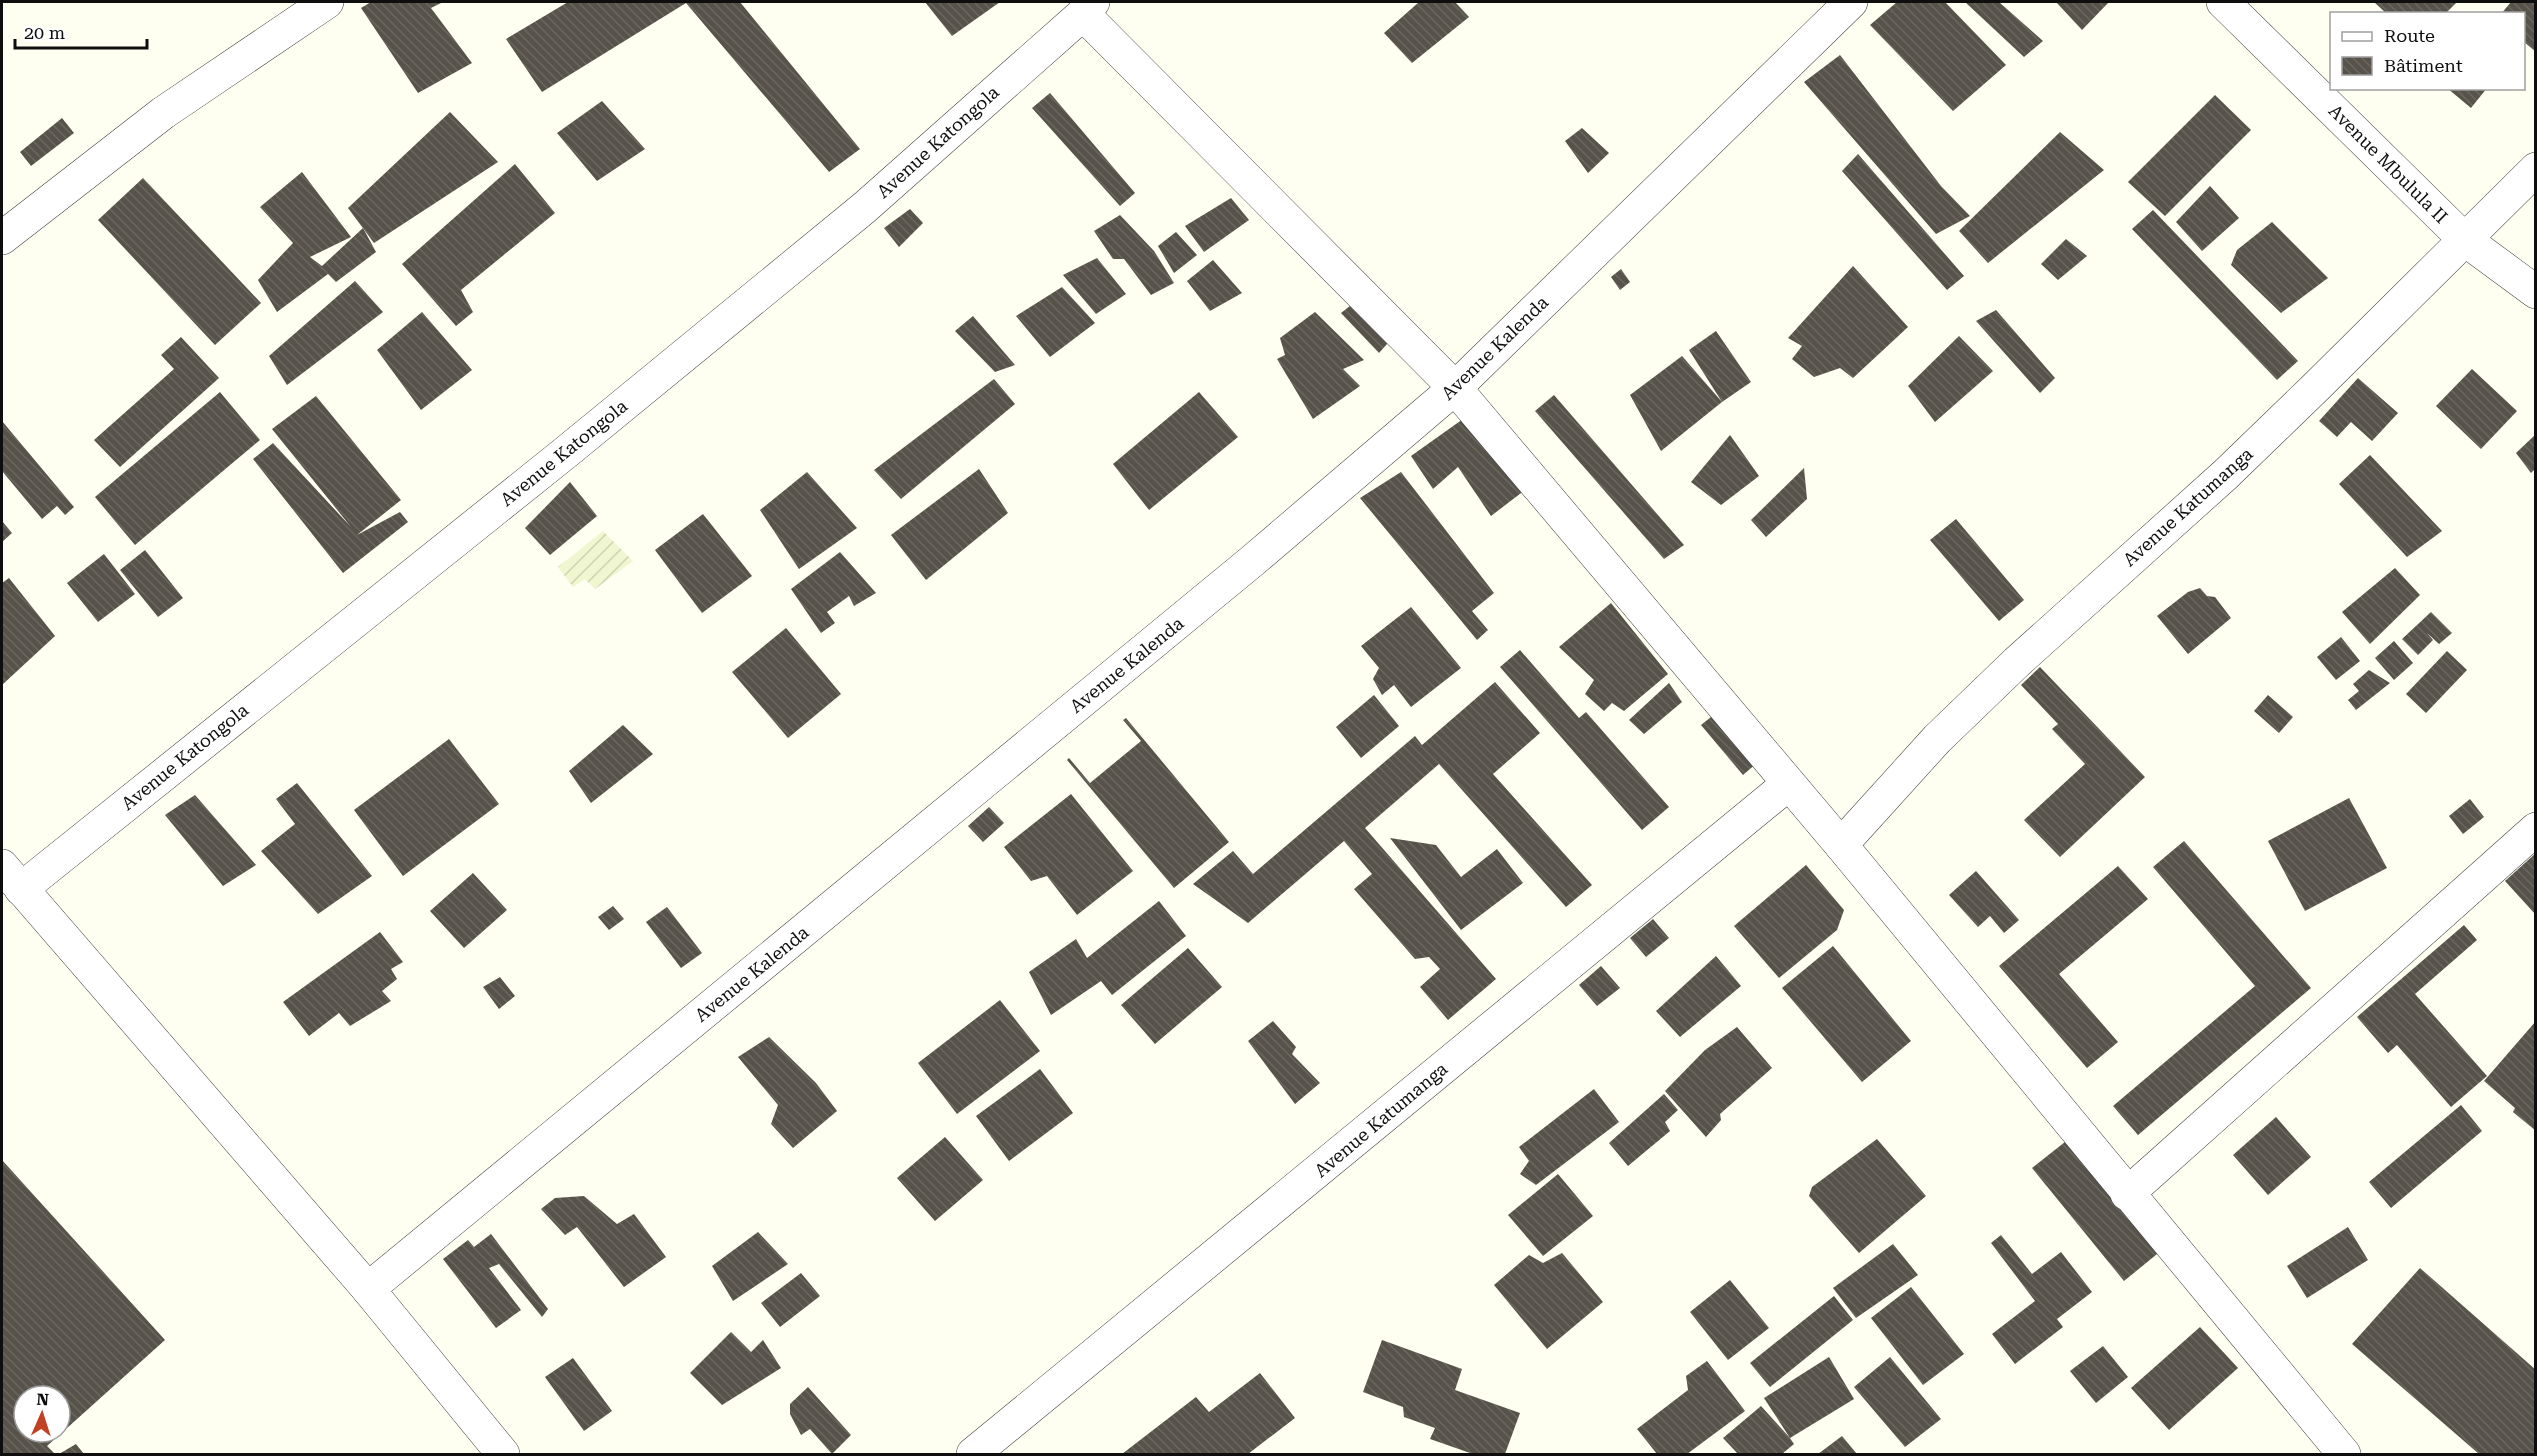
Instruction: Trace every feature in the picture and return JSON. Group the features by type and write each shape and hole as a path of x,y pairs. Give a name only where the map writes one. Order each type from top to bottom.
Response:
{"street":[{"path":"2,238 163,112 327,2"},
{"name":"Avenue Kalenda","path":"368,1289 1242,570 1455,388 1851,2"},
{"name":"Avenue Mbulula II","path":"2223,2 2464,239 2535,292"},
{"path":"1088,8 1455,388 1787,785 1841,845 2344,1455"},
{"name":"Avenue Katongola","path":"11,877 565,453 846,223 1088,8"},
{"name":"Avenue Katumanga","path":"1841,845 1937,739 2017,662 2241,459 2535,169"},
{"name":"Avenue Katumanga","path":"973,1455 1787,785"},
{"path":"2127,1194 2535,829"},
{"path":"11,877 368,1289 503,1455"}],"green space":[{"path":"603,531 633,561 595,589 585,579 573,587 558,567"}],"building":[{"path":"371,2 443,2 431,8 472,63 418,93 361,8"},
{"path":"568,2 740,2 860,149 829,172 686,3 542,92 506,39"},
{"path":"925,2 1000,2 952,36"},
{"path":"1419,2 1455,2 1469,17 1412,63 1384,33"},
{"path":"1897,2 1945,2 2006,65 1953,111 1870,25"},
{"path":"1965,2 1999,2 2043,41 2024,57"},
{"path":"2056,2 2109,2 2082,30"},
{"path":"2374,2 2457,2 2447,12 2385,12"},
{"path":"2511,2 2536,2 2536,52 2525,43 2525,12 2503,12"},
{"path":"1840,55 1941,186 1970,216 1936,234 1804,82"},
{"path":"2449,90 2485,90 2471,108"},
{"path":"1050,93 1135,193 1120,206 1032,108"},
{"path":"2215,95 2251,130 2165,216 2128,182"},
{"path":"602,101 645,149 597,181 557,133"},
{"path":"450,112 498,162 374,243 348,208"},
{"path":"62,118 74,133 31,166 20,152"},
{"path":"1582,128 1609,153 1588,173 1565,141"},
{"path":"2060,132 2104,170 1988,263 1959,231"},
{"path":"1858,154 1964,276 1947,290 1842,171"},
{"path":"515,164 555,213 461,290 473,312 456,326 402,264"},
{"path":"302,172 351,237 310,257 322,266 363,228 376,252 336,282 328,274 277,312 258,280 293,243 260,207"},
{"path":"143,178 261,303 215,345 98,220"},
{"path":"2210,186 2239,218 2202,251 2176,222"},
{"path":"1231,198 1249,220 1204,252 1185,226"},
{"path":"910,209 923,223 899,247 884,228"},
{"path":"2153,210 2298,361 2277,380 2132,229"},
{"path":"1120,215 1154,251 1174,283 1151,295 1124,259 1113,259 1094,231"},
{"path":"2272,222 2328,278 2281,313 2231,265 2237,250"},
{"path":"1176,232 1197,255 1174,273 1158,246"},
{"path":"2066,239 2087,256 2058,280 2041,264"},
{"path":"1097,258 1126,294 1096,314 1063,275"},
{"path":"1213,260 1242,293 1210,311 1187,281"},
{"path":"1853,266 1908,327 1853,378 1840,368 1814,377 1792,359 1802,346 1788,338"},
{"path":"1621,269 1630,282 1620,290 1611,277"},
{"path":"355,281 383,312 287,385 269,356"},
{"path":"1062,287 1095,323 1050,357 1016,316"},
{"path":"1355,302 1395,335 1379,353 1341,313"},
{"path":"1996,310 2055,378 2040,393 1976,321"},
{"path":"422,312 472,370 421,410 377,350"},
{"path":"1315,312 1364,360 1343,369 1360,386 1313,419 1277,359 1285,355 1280,338"},
{"path":"973,316 1015,365 995,372 955,331"},
{"path":"1716,331 1751,382 1722,402 1689,350"},
{"path":"1959,336 1993,371 1935,422 1908,386"},
{"path":"181,337 219,378 120,467 94,440 174,369 161,355"},
{"path":"1682,356 1722,402 1661,451 1630,395"},
{"path":"2472,369 2517,411 2481,449 2436,406"},
{"path":"2358,378 2398,413 2372,441 2351,422 2337,437 2319,421"},
{"path":"994,379 1015,404 901,499 874,470"},
{"path":"220,392 260,440 135,545 95,497"},
{"path":"1199,392 1238,437 1149,510 1113,464"},
{"path":"1554,395 1684,545 1664,559 1535,411"},
{"path":"316,396 401,500 357,535 400,512 408,522 343,573 253,459 273,443 351,527 272,429"},
{"path":"1463,419 1525,490 1491,516 1458,467 1433,489 1411,456"},
{"path":"2,421 74,507 65,515 57,506 42,519 2,471"},
{"path":"2536,434 2536,468 2531,473 2516,453"},
{"path":"1730,435 1759,476 1721,505 1691,482"},
{"path":"2370,455 2442,531 2407,557 2339,484"},
{"path":"1804,468 1807,499 1766,537 1751,520"},
{"path":"979,469 1008,513 926,580 891,535"},
{"path":"807,472 857,528 799,569 760,510"},
{"path":"1401,472 1494,593 1472,611 1488,630 1477,640 1360,498"},
{"path":"570,482 597,516 550,555 525,528"},
{"path":"703,514 752,576 702,613 655,550"},
{"path":"1956,519 2024,600 1999,621 1930,540"},
{"path":"2,521 12,533 2,542"},
{"path":"145,550 183,598 158,617 120,570"},
{"path":"840,552 876,593 854,606 849,596 827,612 835,623 821,633 791,589"},
{"path":"104,554 135,594 98,622 67,583"},
{"path":"2395,568 2420,595 2370,644 2342,612"},
{"path":"9,578 55,636 2,685 2,583"},
{"path":"2200,588 2207,596 2215,597 2231,618 2188,654 2157,616 2188,592"},
{"path":"1611,603 1668,674 1624,711 1612,703 1604,711 1585,694 1594,680 1559,647"},
{"path":"1411,607 1461,668 1411,707 1394,685 1382,695 1373,679 1379,668 1361,646"},
{"path":"2431,612 2452,633 2439,644 2427,633 2433,640 2418,655 2402,639"},
{"path":"786,628 841,694 788,738 732,672"},
{"path":"2341,637 2360,661 2336,680 2317,657"},
{"path":"2394,641 2413,663 2394,680 2375,658"},
{"path":"1520,650 1579,718 1586,712 1669,807 1642,830 1500,667"},
{"path":"2447,651 2467,670 2426,713 2406,694"},
{"path":"2040,667 2145,777 2060,857 2024,820 2085,764 2052,729 2058,724 2021,685"},
{"path":"2369,670 2390,683 2356,710 2348,700 2359,691 2353,684"},
{"path":"1495,682 1540,733 1493,774 1592,885 1566,907 1439,764 1365,828 1496,979 1448,1020 1420,987 1440,969 1429,957 1415,959 1354,889 1372,874 1344,841 1248,923 1193,884 1233,851 1253,874 1415,736 1422,745"},
{"path":"1669,683 1682,702 1644,734 1629,720"},
{"path":"1374,695 1399,726 1361,758 1336,727"},
{"path":"2268,695 2293,717 2279,733 2254,711"},
{"path":"1716,713 1758,762 1743,775 1701,725"},
{"path":"1126,718 1229,842 1174,888 1067,760 1069,758 1090,783 1141,741 1123,720"},
{"path":"623,725 653,754 591,803 569,771"},
{"path":"449,739 499,804 403,876 354,810"},
{"path":"297,783 372,876 318,914 261,851 295,824 276,799"},
{"path":"1071,794 1133,871 1077,915 1047,876 1031,881 1004,847"},
{"path":"195,795 256,865 223,886 165,815"},
{"path":"2349,798 2387,868 2305,911 2268,841"},
{"path":"2470,799 2484,817 2463,834 2449,816"},
{"path":"989,807 1004,823 983,842 968,826"},
{"path":"1390,838 1436,845 1461,877 1497,849 1523,883 1461,930"},
{"path":"2184,841 2311,988 2138,1135 2113,1106 2255,986 2153,867"},
{"path":"2536,853 2536,915 2505,881"},
{"path":"1806,865 1844,910 1837,930 1779,978 1734,926"},
{"path":"2118,866 2148,899 2059,974 2118,1042 2087,1068 1999,966"},
{"path":"1976,871 2019,920 2004,933 1990,916 1978,927 1949,895"},
{"path":"473,873 507,910 464,948 430,911"},
{"path":"1159,901 1186,936 1112,995 1101,981 1051,1015 1029,972 1076,939 1087,958"},
{"path":"613,906 624,919 609,930 598,917"},
{"path":"667,907 702,953 681,968 646,922"},
{"path":"1653,919 1669,938 1646,957 1630,938"},
{"path":"2464,925 2477,940 2415,994 2487,1076 2451,1107 2397,1045 2388,1053 2357,1017"},
{"path":"380,932 403,962 391,969 397,979 382,991 391,1001 350,1026 339,1013 309,1036 283,1002"},
{"path":"1833,946 1911,1041 1862,1082 1782,988"},
{"path":"1188,948 1222,987 1155,1044 1121,1005"},
{"path":"1716,956 1741,986 1680,1037 1656,1011"},
{"path":"1601,966 1620,988 1597,1006 1579,985"},
{"path":"500,977 515,996 499,1009 483,987"},
{"path":"1000,1000 1040,1051 957,1114 918,1063"},
{"path":"1273,1021 1296,1047 1292,1054 1320,1083 1295,1104 1248,1041"},
{"path":"2536,1021 2536,1131 2513,1112 2515,1108 2484,1081"},
{"path":"1737,1027 1772,1068 1720,1114 1721,1120 1706,1137 1665,1091 1705,1050"},
{"path":"769,1037 816,1083 837,1111 793,1148 771,1124 778,1105 738,1057"},
{"path":"1040,1069 1073,1113 1009,1161 976,1116"},
{"path":"1594,1089 1619,1122 1536,1185 1520,1174 1529,1161 1519,1147"},
{"path":"1664,1094 1678,1110 1665,1122 1670,1131 1628,1166 1609,1143"},
{"path":"2461,1105 2482,1131 2391,1208 2369,1182"},
{"path":"2276,1117 2311,1157 2268,1195 2233,1155"},
{"path":"945,1137 983,1180 935,1221 897,1178"},
{"path":"2070,1138 2162,1250 2124,1281 2032,1168"},
{"path":"1877,1139 1926,1196 1859,1253 1809,1196 1812,1187"},
{"path":"2,1160 165,1340 72,1424 72,1384 12,1384 12,1444 49,1444 47,1446 55,1454 2,1454"},
{"path":"1558,1174 1593,1216 1543,1256 1508,1215"},
{"path":"584,1196 617,1224 634,1214 666,1257 624,1287 577,1227 565,1235 541,1209 555,1198"},
{"path":"2348,1227 2368,1260 2307,1298 2287,1266"},
{"path":"758,1232 788,1264 733,1301 712,1266"},
{"path":"491,1234 548,1309 542,1317 499,1264 489,1268 521,1310 496,1328 443,1259 468,1240 474,1247"},
{"path":"2001,1235 2032,1274 2061,1252 2092,1292 2057,1319 2063,1327 2015,1364 1992,1334 2035,1301 1991,1243"},
{"path":"1893,1244 1918,1275 1856,1318 1833,1288"},
{"path":"1562,1253 1603,1302 1547,1349 1494,1285 1529,1255 1543,1263"},
{"path":"2420,1268 2536,1370 2536,1454 2479,1454 2352,1344"},
{"path":"801,1273 820,1296 780,1327 761,1303"},
{"path":"1730,1280 1769,1328 1728,1360 1690,1312"},
{"path":"1911,1287 1964,1354 1923,1385 1871,1318"},
{"path":"1834,1296 1853,1320 1770,1387 1750,1363"},
{"path":"2200,1327 2238,1368 2169,1430 2131,1388"},
{"path":"731,1332 751,1352 763,1340 781,1368 722,1405 690,1373"},
{"path":"1382,1340 1462,1369 1455,1390 1520,1413 1505,1454 1473,1454 1430,1439 1435,1428 1404,1417 1403,1407 1363,1392"},
{"path":"2103,1346 2128,1377 2096,1403 2070,1371"},
{"path":"1829,1357 1854,1399 1790,1438 1764,1398"},
{"path":"1890,1357 1941,1419 1905,1447 1854,1387"},
{"path":"573,1358 612,1411 584,1431 545,1377"},
{"path":"1707,1361 1745,1411 1687,1454 1657,1454 1637,1429 1688,1390 1686,1376"},
{"path":"1260,1373 1295,1418 1248,1454 1122,1454 1196,1397 1209,1412"},
{"path":"808,1387 851,1435 832,1454 810,1429 801,1435 790,1414 790,1404"},
{"path":"1761,1406 1794,1444 1782,1454 1738,1454 1723,1438"},
{"path":"1842,1436 1857,1454 1818,1454"},
{"path":"76,1444 84,1454 59,1454"}]}
